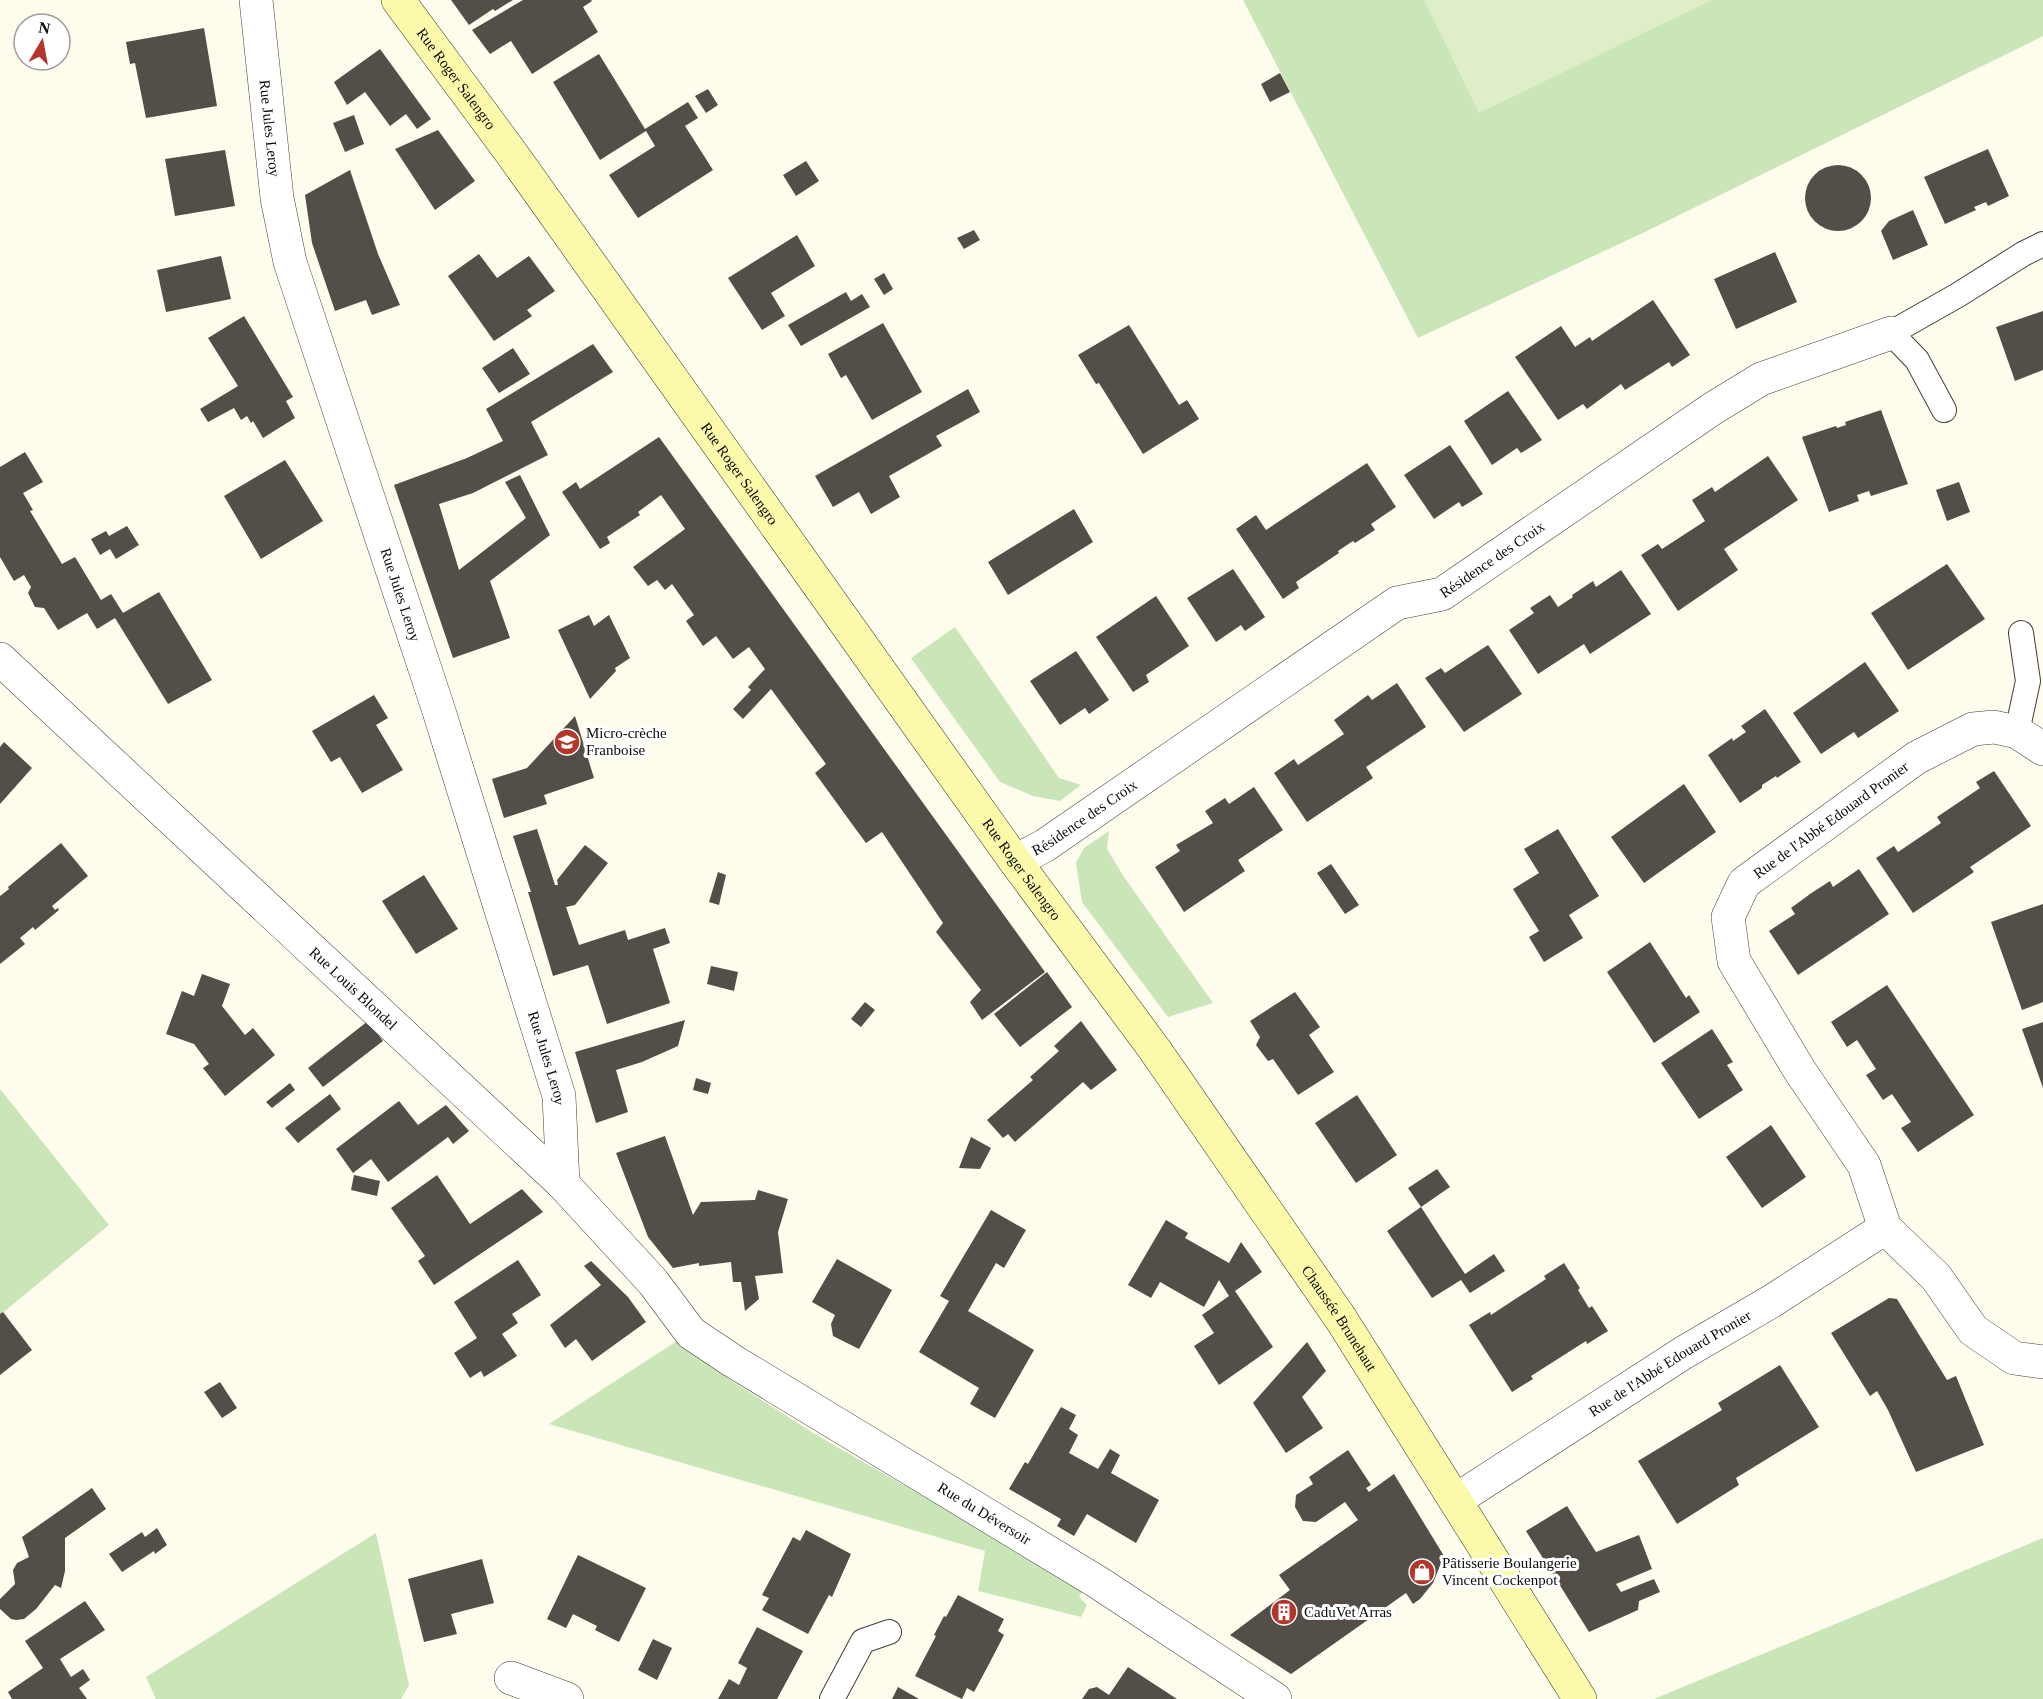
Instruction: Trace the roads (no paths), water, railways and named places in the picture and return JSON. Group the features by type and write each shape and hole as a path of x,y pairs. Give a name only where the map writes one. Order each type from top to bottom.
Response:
{"main road":[{"name":"Rue Roger Salengro","path":"398,0 526,174 1079,950"},
{"name":"Chaussée Brunehaut","path":"1079,950 1155,1050 1341,1319 1580,1699"}],"street":[{"name":"Rue Jules Leroy","path":"256,0 277,198 290,262 438,708 560,1096 563,1184"},
{"name":"Résidence des Croix","path":"1015,861 1044,846 1397,603 1442,594 1712,409 1761,379 1891,333"},
{"name":"Rue Louis Blondel","path":"0,659 563,1184 653,1282 691,1333"},
{"name":"Rue de l'Abbé Edouard Pronier","path":"2030,741 1994,727 1973,729 1916,758 1744,883 1728,917 1734,962 1800,1071 1864,1165 1885,1228 1936,1277 1973,1330 2014,1358 2043,1362"},
{"name":"Rue de l'Abbé Edouard Pronier","path":"1456,1500 1683,1353 1772,1301 1885,1228"},
{"name":"Rue du Déversoir","path":"691,1333 733,1361 1099,1582 1264,1696"},
{"path":"511,1678 567,1699"}],"lane":[{"path":"1944,410 1917,360 1891,333 2043,244"},
{"path":"2022,633 2028,681 2030,741"},
{"path":"832,1699 863,1641 889,1632"}],"place":[{"name":"Micro-crèche Franboise","path":"567,742"},
{"name":"Pâtisserie Boulangerie Vincent Cockenpot","path":"1422,1572"},
{"name":"CaduVet Arras","path":"1284,1612"}]}
